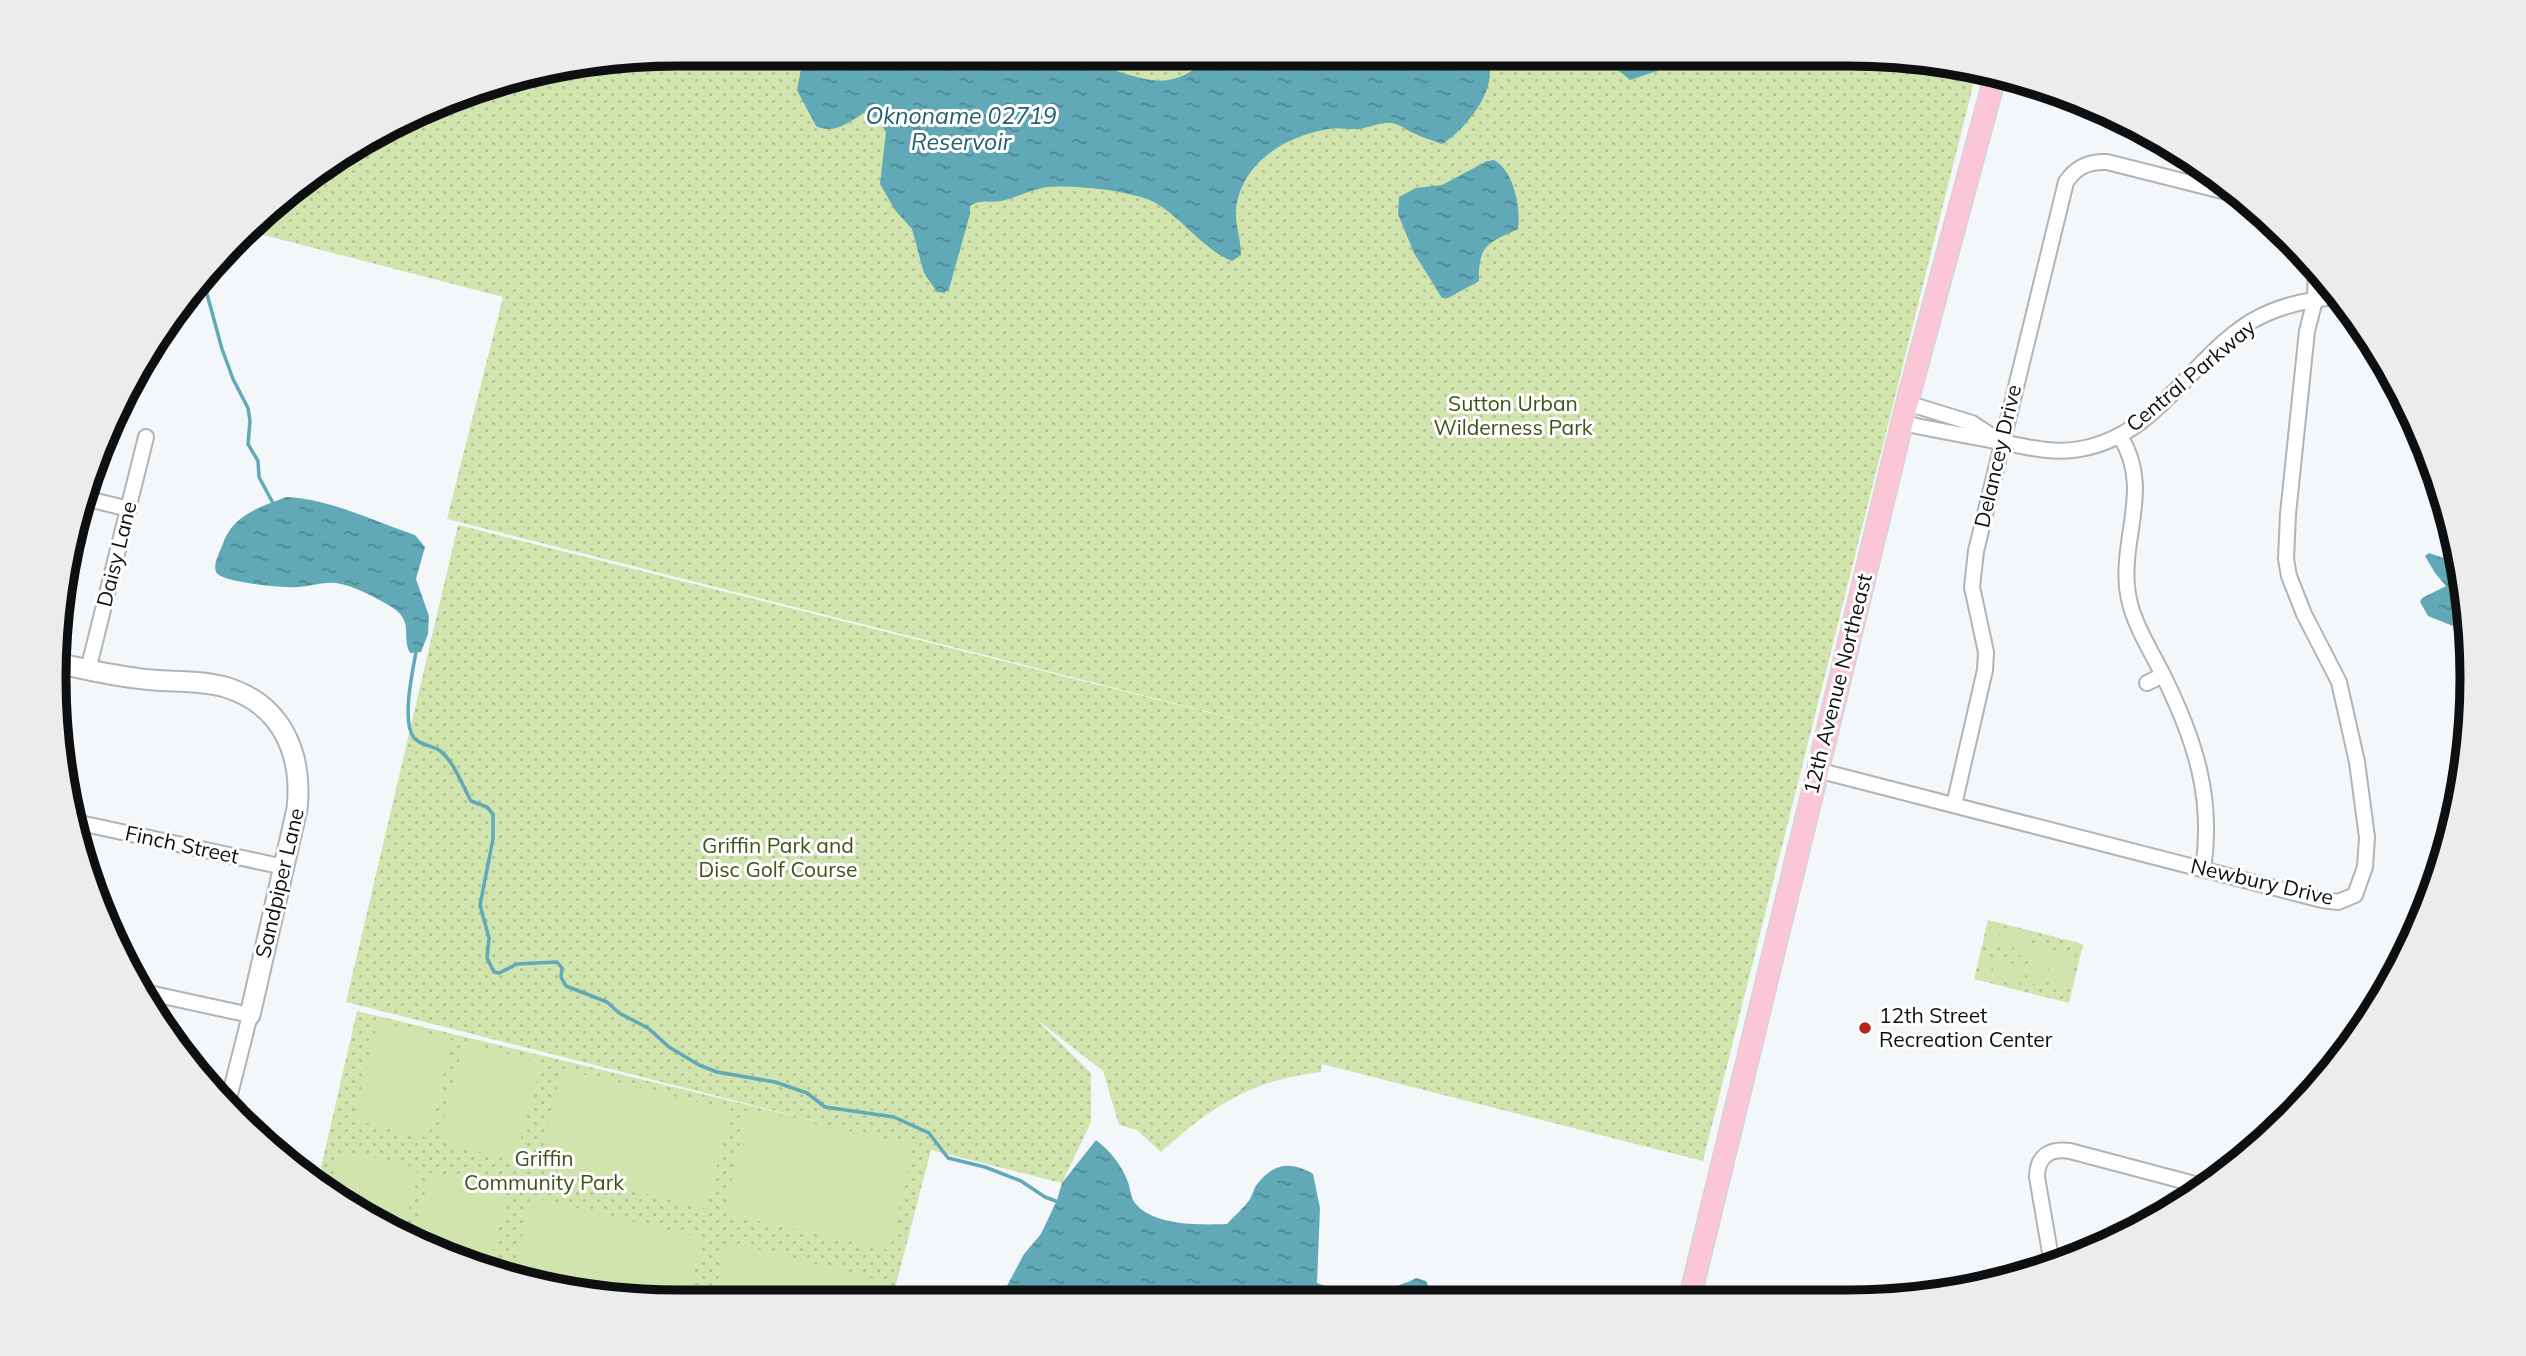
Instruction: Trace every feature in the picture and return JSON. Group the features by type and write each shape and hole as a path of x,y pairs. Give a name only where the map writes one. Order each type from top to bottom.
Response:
{"main road":[{"name":"12th Avenue Northeast","path":"1692,1290 1904,413 1993,84"}],"street":[{"name":"Delancey Drive","path":"1954,805 1986,670 1986,652 1971,580 1976,551 2066,182 2081,167 2094,162 2108,162 2215,189"},
{"name":"Newbury Drive","path":"1817,770 2322,900 2338,902 2355,895 2365,867 2366,813 2344,698 2334,671 2295,593 2286,559 2285,537 2307,331 2315,300 2315,284"},
{"name":"Central Parkway","path":"1904,413 1967,438 2032,449 2066,451 2093,447 2120,436 2148,417 2219,348 2252,322 2278,309 2327,299"},
{"name":"Central Parkway","path":"1904,413 1972,423 2002,442"},
{"path":"2120,436 2131,458 2136,483 2127,577 2130,601 2149,651 2189,733 2206,804 2208,830 2203,870"},
{"name":"Daisy Lane","path":"88,670 146,438"},
{"path":"93,500 129,509"},
{"name":"Sandpiper Lane","path":"67,665 136,678 225,687 239,692 265,709 285,732 297,763 298,809 230,1094"},
{"path":"2147,683 2163,675"},
{"name":"Finch Street","path":"84,824 284,867"},
{"path":"155,994 250,1015"},
{"path":"2050,1255 2037,1168 2041,1158 2056,1150 2070,1151 2192,1183"}],"green space":[{"path":"1848,66 1928,72 1975,80 1703,1161 1322,1064 1321,1072 1274,1081 1234,1098 1198,1121 1161,1152 1137,1130 1119,1125 1103,1071 1035,1018 1091,1073 1091,1122 1062,1183 931,1150 895,1290 678,1290 559,1278 520,1269 444,1243 372,1208 320,1173 357,1011 823,1123 346,1002 458,525 1367,752 447,519 503,297 259,234 306,193 338,170 372,148 444,113 520,87 559,78 638,68"},
{"path":"1988,920 2083,944 2069,1003 1974,979"},
{"path":"1991,925 2001,927 1996,950 1985,947"},
{"path":"2005,928 2016,931 2011,953 2000,951"},
{"path":"2021,932 2031,934 2026,957 2015,954"},
{"path":"2035,943 2054,947 2044,987 2026,982"},
{"path":"2057,948 2076,952 2066,992 2048,988"},
{"path":"1983,955 1994,958 1989,981 1978,978"},
{"path":"1998,959 2009,961 2003,984 1992,981"},
{"path":"2013,963 2024,965 2018,988 2008,985"},
{"path":"378,1022 452,1040 428,1138 354,1120"},
{"path":"464,1043 541,1063 515,1161 438,1141"},
{"path":"562,1069 731,1110 706,1209 538,1167"},
{"path":"747,1109 913,1145 890,1250 725,1214"},
{"path":"341,1150 418,1168 405,1224 372,1208 333,1183"},
{"path":"429,1173 507,1191 491,1260 417,1230"},
{"path":"531,1197 702,1238 689,1290 598,1284 514,1267"},
{"path":"727,1242 883,1281 881,1290 715,1290"}],"water":[{"name":"Oknoname 02719 Reservoir","path":"802,66 1101,66 1159,81 1179,77 1199,66 1490,67 1486,92 1479,105 1462,128 1442,144 1397,124 1388,123 1360,129 1332,128 1313,132 1270,152 1249,174 1242,187 1236,216 1241,255 1232,261 1211,249 1173,215 1152,201 1114,191 1053,187 970,206 949,289 944,293 937,292 924,273 912,229 895,210 880,184 886,132 877,118 864,113 835,128 816,126 797,90"},
{"path":"1605,66 1660,66 1660,70 1630,80 1614,68"},
{"path":"1494,160 1507,172 1515,191 1518,229 1492,242 1483,252 1479,281 1448,298 1442,298 1414,253 1398,214 1399,197 1416,188 1442,185 1487,161"},
{"path":"286,497 336,506 415,535 425,547 416,579 429,616 428,634 421,652 410,653 405,623 398,612 357,589 336,583 292,587 255,584 229,579 216,572 217,559 232,527 247,514"},
{"path":"2429,553 2448,559 2457,630 2428,616 2420,602 2422,598 2446,586 2425,556"},
{"path":"1096,1140 1119,1164 1135,1203 1143,1211 1165,1220 1227,1224 1248,1202 1257,1185 1270,1171 1283,1166 1297,1167 1313,1174 1320,1208 1317,1283 1339,1288 1377,1289 1416,1278 1426,1281 1430,1289 1005,1290 1024,1254 1041,1234 1062,1183"}],"waterway":[{"path":"206,290 222,349 248,408 248,444 258,461 259,477 274,505"},
{"path":"417,647 409,694 410,730 416,740 436,748 444,755 471,801 487,807 493,814 493,839 480,905 489,938 487,958 494,972 499,973 517,964 557,962 562,968 561,977 566,986 607,1002 619,1013 648,1028 669,1047 699,1065 717,1072 775,1082 807,1093 825,1107 894,1117 929,1133 948,1158 985,1167 1021,1181 1045,1197 1061,1203"}],"place":[{"name":"12th Street Recreation Center","path":"1865,1028"}],"park label":[{"name":"Sutton Urban Wilderness Park","path":"1513,416"},
{"name":"Griffin Park and Disc Golf Course","path":"778,858"},
{"name":"Griffin Community Park","path":"544,1171"}]}
